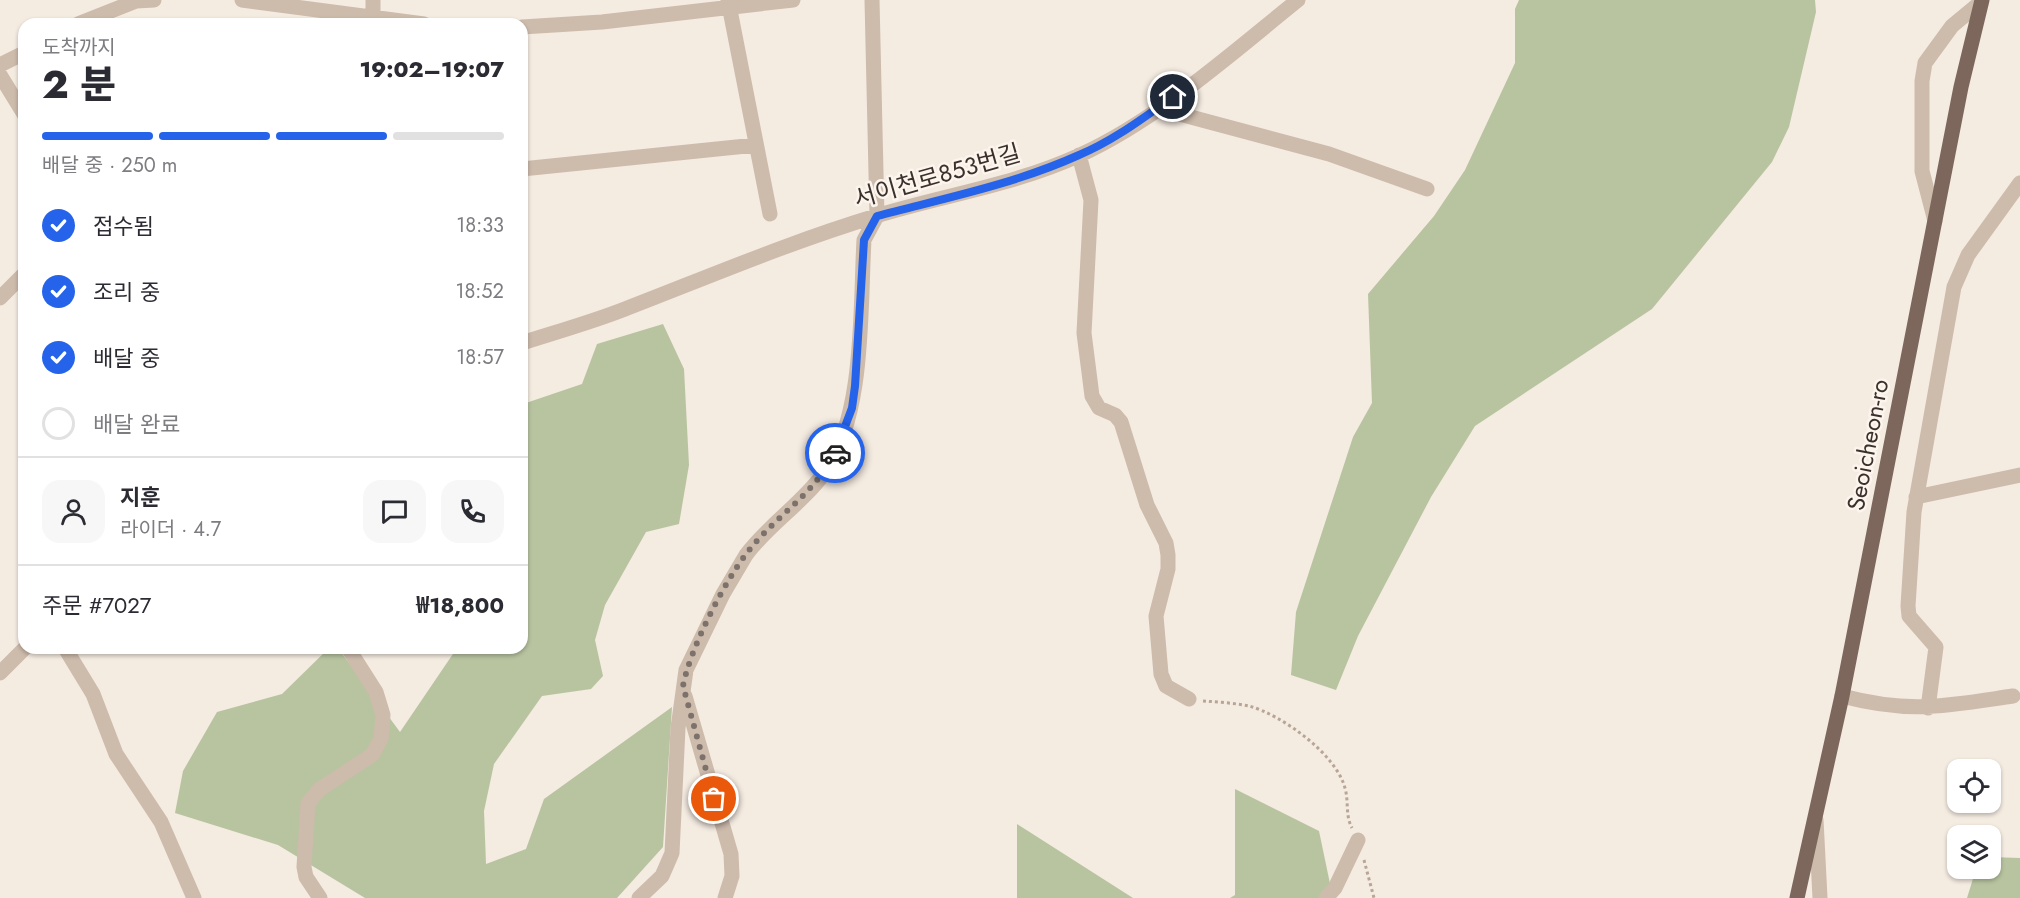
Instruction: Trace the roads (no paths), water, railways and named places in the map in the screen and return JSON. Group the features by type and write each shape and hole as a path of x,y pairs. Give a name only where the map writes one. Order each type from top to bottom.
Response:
{"main road":[{"name":"Seoicheon-ro","path":"1797,898 1842,696 1972,35 1982,1"}],"street":[{"path":"93,18 136,1 154,0"},
{"path":"242,0 354,18"},
{"path":"373,0 373,18"},
{"path":"528,26 728,4 793,0"},
{"path":"639,898 662,876 672,853 678,728 683,686 692,654 755,542 812,489 836,452 852,408 864,240 877,216 872,0"},
{"name":"서이천로853번길","path":"528,341 624,309 707,275 877,216 984,189 1079,155 1157,108 1207,73 1298,0"},
{"path":"1935,220 1922,171 1920,149 1925,63 1952,26 1982,1"},
{"path":"728,4 770,214"},
{"path":"0,65 18,55"},
{"path":"0,75 18,104"},
{"path":"1157,108 1329,154 1426,189"},
{"path":"528,168 756,146"},
{"path":"1079,155 1090,200 1084,333 1092,396 1099,408 1115,415 1121,422 1147,505 1166,543 1168,569 1156,616 1161,674 1166,686 1189,699"},
{"path":"1928,708 1936,647 1909,616 1908,606 1916,497 1954,287 1968,255 2020,183"},
{"path":"0,298 18,280"},
{"path":"1916,497 2020,475"},
{"path":"0,673 19,654"},
{"path":"69,654 93,694 116,754 161,822 194,898"},
{"path":"320,898 306,877 304,867 308,803 320,789 372,755 381,739 383,727 376,692 352,654"},
{"path":"683,686 695,737 731,854 732,876 725,898"},
{"path":"1842,696 1876,705 1928,708 2013,696"},
{"path":"1816,806 1820,898"},
{"path":"1326,898 1335,888 1358,840"}]}
